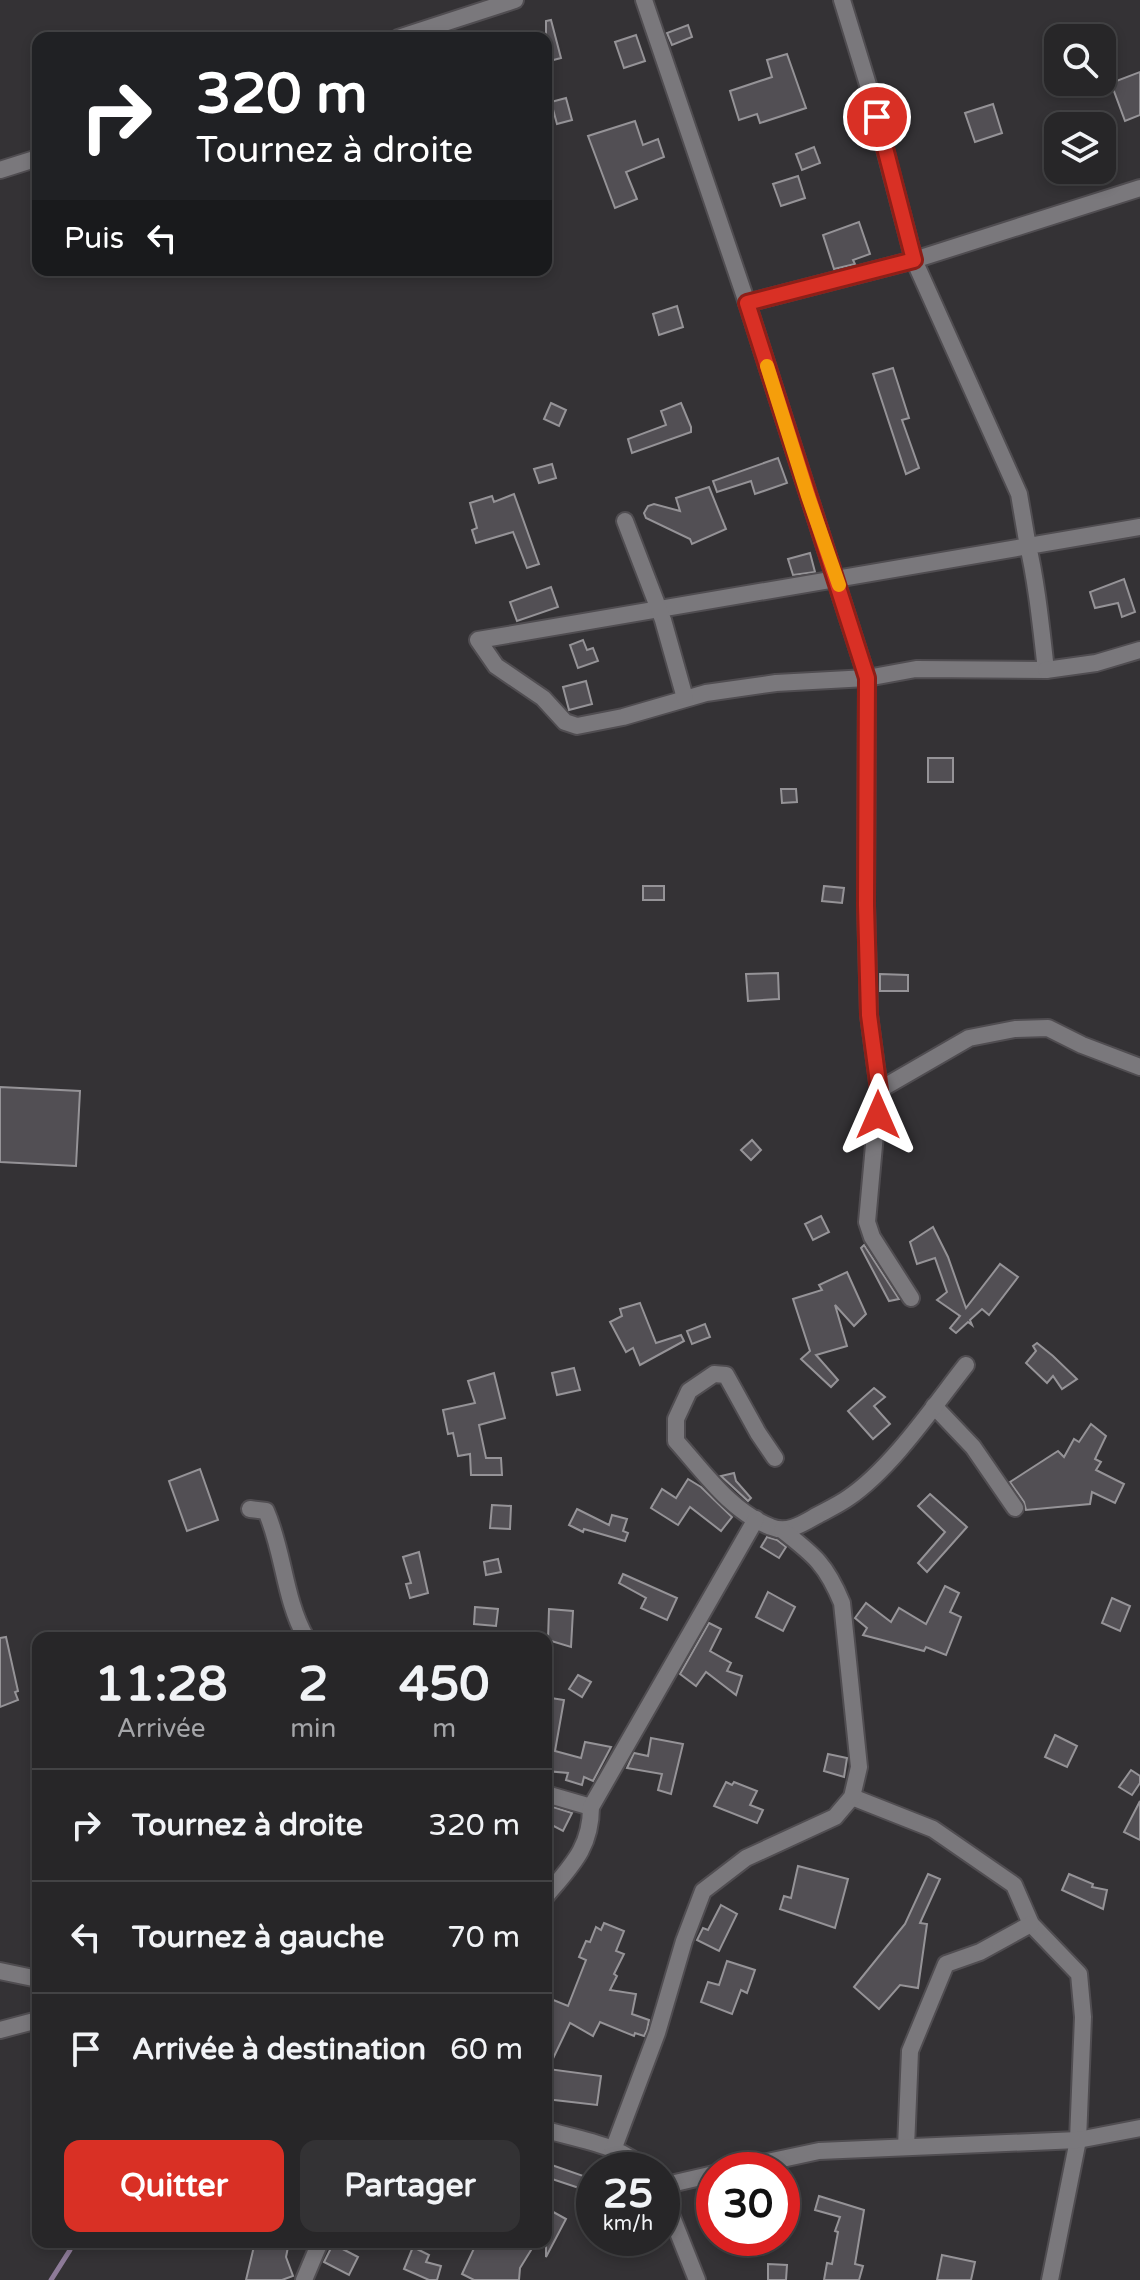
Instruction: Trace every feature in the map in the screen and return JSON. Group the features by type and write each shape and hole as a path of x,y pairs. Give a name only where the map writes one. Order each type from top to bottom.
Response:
{"street":[{"path":"416,32 515,0"},
{"path":"644,0 747,303 867,678 869,1015 879,1090 876,1139 866,1205 867,1222 872,1237 911,1298"},
{"path":"842,0 869,88 914,260 1019,494 1038,599 1046,670"},
{"path":"0,170 32,160"},
{"path":"747,303 914,260 1140,188"},
{"path":"625,521 659,609 685,698"},
{"path":"1140,527 478,640 496,666 543,698 565,722 577,726 623,717 685,698 776,683 867,678 916,669 1046,670 1096,663 1140,650"},
{"path":"879,1090 969,1038 1015,1029 1048,1028 1140,1067"},
{"path":"775,1458 726,1375 714,1374 689,1391 676,1419 676,1441 724,1495 756,1519 782,1530 797,1527 849,1498 877,1474 966,1365"},
{"path":"934,1406 973,1447 1015,1508"},
{"path":"250,1509 266,1511 274,1529 292,1606 303,1632"},
{"path":"552,1888 585,1847 591,1825 591,1807 756,1519"},
{"path":"613,2150 657,2033 684,1941 703,1891 746,1858 835,1817 852,1797 859,1767 842,1603 817,1557 782,1530"},
{"path":"552,1796 591,1807"},
{"path":"852,1797 933,1829 1014,1885 1031,1924 1079,1974 1083,2017 1078,2140 1050,2280"},
{"path":"906,2147 910,2051 946,1964 980,1952 1031,1924"},
{"path":"0,1971 32,1978"},
{"path":"0,2030 32,2022"},
{"path":"800,2155 819,2151 1078,2140 1140,2128"},
{"path":"552,2132 617,2152"},
{"path":"680,2236 697,2280"},
{"path":"304,2280 317,2248"}],"building":[{"path":"551,20 561,58 552,60 552,32 546,32 546,21"},
{"path":"688,25 692,37 672,45 667,33"},
{"path":"636,35 645,61 624,68 615,42"},
{"path":"787,54 806,108 760,123 757,114 739,120 730,91 772,77 767,60"},
{"path":"1140,72 1140,115 1125,121 1116,96 1116,81"},
{"path":"566,98 572,120 557,124 552,102"},
{"path":"993,104 1002,133 975,142 965,113"},
{"path":"635,121 643,145 658,139 664,157 626,172 637,199 615,208 588,136"},
{"path":"814,147 820,163 802,170 796,154"},
{"path":"798,176 805,198 781,206 773,184"},
{"path":"859,222 870,254 853,260 855,264 834,269 823,235"},
{"path":"677,306 683,327 659,335 653,314"},
{"path":"893,368 909,418 902,420 919,468 906,474 873,374"},
{"path":"551,403 566,410 559,426 544,419"},
{"path":"681,403 691,432 632,453 628,439 666,425 661,411"},
{"path":"778,458 787,483 755,494 751,481 717,492 713,481"},
{"path":"552,464 556,478 539,483 534,469"},
{"path":"709,487 726,529 692,544 690,539 646,518 644,513 648,506 654,504 680,511 676,498"},
{"path":"514,494 539,564 527,568 513,532 476,543 472,530 477,528 470,503 492,496 494,502"},
{"path":"810,553 815,572 793,575 788,559"},
{"path":"1124,579 1135,612 1122,617 1118,603 1095,608 1090,592"},
{"path":"551,587 558,607 517,621 510,602"},
{"path":"583,640 587,650 593,648 598,661 578,668 570,645"},
{"path":"586,681 592,704 569,710 563,687"},
{"path":"928,758 953,758 953,782 928,782"},
{"path":"781,789 796,789 797,802 782,803"},
{"path":"643,886 664,886 664,900 643,900"},
{"path":"824,886 844,888 842,903 822,901"},
{"path":"778,973 779,999 748,1001 746,974"},
{"path":"880,974 908,975 908,991 880,991"},
{"path":"0,1087 80,1091 76,1166 0,1162"},
{"path":"752,1140 761,1150 751,1160 741,1150"},
{"path":"821,1216 829,1232 813,1240 805,1224"},
{"path":"933,1227 948,1257 966,1308 1000,1264 1018,1277 989,1315 982,1309 970,1320 972,1325 968,1322 956,1333 950,1328 960,1316 937,1300 947,1292 935,1258 917,1264 910,1242"},
{"path":"864,1245 899,1299 889,1301 861,1248"},
{"path":"847,1272 866,1314 854,1326 835,1305 847,1346 816,1355 838,1380 831,1387 801,1359 810,1351 793,1299 822,1290 819,1285"},
{"path":"640,1303 656,1343 681,1335 684,1341 640,1365 633,1348 626,1352 610,1322 622,1316 620,1309"},
{"path":"705,1324 710,1337 692,1344 687,1331"},
{"path":"1037,1343 1077,1379 1062,1389 1053,1376 1047,1383 1026,1363 1036,1351 1033,1346"},
{"path":"574,1368 580,1390 557,1395 552,1373"},
{"path":"494,1373 505,1418 479,1425 486,1458 501,1458 502,1475 471,1475 470,1454 458,1456 453,1433 448,1434 443,1410 475,1403 468,1381"},
{"path":"874,1388 885,1397 874,1406 890,1424 873,1439 848,1411"},
{"path":"1091,1424 1106,1436 1095,1459 1101,1462 1096,1470 1124,1484 1115,1503 1092,1492 1090,1504 1026,1510 1010,1482 1058,1451 1064,1457 1074,1439 1079,1442"},
{"path":"200,1469 218,1520 187,1531 169,1481"},
{"path":"734,1473 736,1481 751,1498 748,1501 721,1476"},
{"path":"688,1479 701,1487 732,1517 721,1531 690,1507 678,1525 651,1508 662,1489 676,1498"},
{"path":"930,1494 967,1527 927,1572 918,1563 945,1532 918,1506"},
{"path":"492,1505 511,1506 510,1529 490,1528"},
{"path":"577,1509 609,1525 612,1515 627,1519 623,1531 628,1533 625,1541 584,1529 583,1532 569,1525"},
{"path":"767,1537 786,1547 779,1558 761,1547"},
{"path":"419,1552 428,1593 410,1598 406,1584 411,1583 403,1557"},
{"path":"498,1559 501,1572 486,1575 484,1562"},
{"path":"623,1574 677,1598 667,1620 641,1608 646,1598 619,1583"},
{"path":"945,1586 959,1593 950,1612 961,1617 946,1655 926,1647 924,1651 863,1635 867,1628 855,1618 866,1603 891,1622 899,1608 926,1624"},
{"path":"768,1592 795,1607 783,1631 756,1617"},
{"path":"1112,1598 1130,1606 1120,1631 1102,1623"},
{"path":"475,1607 498,1609 496,1626 474,1624"},
{"path":"549,1609 573,1611 571,1647 552,1641 552,1632 548,1632"},
{"path":"709,1623 721,1629 710,1651 731,1663 727,1671 742,1676 736,1695 706,1672 696,1686 680,1674"},
{"path":"6,1637 18,1700 0,1707 0,1638"},
{"path":"578,1675 591,1682 582,1697 569,1689"},
{"path":"552,1698 564,1700 555,1751 581,1758 585,1742 611,1747 593,1781 584,1777 582,1785 566,1780 568,1773 552,1772"},
{"path":"1055,1735 1077,1746 1067,1767 1045,1757"},
{"path":"651,1738 683,1744 671,1794 658,1790 662,1774 627,1768 634,1753 648,1756"},
{"path":"828,1754 847,1758 844,1777 824,1771"},
{"path":"1131,1770 1140,1776 1140,1783 1132,1795 1119,1787"},
{"path":"726,1782 757,1791 750,1805 763,1810 757,1823 714,1806"},
{"path":"1140,1801 1140,1840 1124,1832"},
{"path":"552,1809 572,1813 563,1831 552,1825"},
{"path":"798,1866 848,1879 835,1928 780,1909 784,1896 791,1898"},
{"path":"928,1874 940,1879 920,1923 927,1924 918,1988 900,1985 879,2009 854,1987 905,1924"},
{"path":"1069,1874 1093,1884 1092,1887 1107,1890 1103,1909 1062,1890"},
{"path":"721,1905 737,1914 719,1951 697,1940 703,1928 708,1930"},
{"path":"604,1923 624,1931 616,1951 624,1954 610,1990 636,1994 632,2014 649,2020 647,2030 644,2036 635,2033 634,2036 600,2022 593,2036 570,2023 552,2061 552,1999 568,2006 586,1960 579,1957 596,1927 601,1930"},
{"path":"727,1961 755,1970 747,1993 741,1990 732,2014 701,2002 708,1982 719,1985"},
{"path":"552,2070 601,2076 597,2105 552,2100"},
{"path":"552,2165 576,2173 576,2187 552,2179"},
{"path":"819,2196 864,2210 855,2264 863,2266 859,2280 824,2280 827,2263 832,2264 838,2232 835,2231 840,2217 815,2210"},
{"path":"552,2211 566,2219 552,2246"},
{"path":"254,2248 288,2248 286,2257 293,2276 282,2280 246,2280"},
{"path":"331,2248 341,2248 358,2257 349,2275 324,2262"},
{"path":"413,2248 429,2255 426,2262 441,2266 437,2280 429,2280 404,2269"},
{"path":"474,2248 532,2248 520,2268 519,2280 474,2280 462,2274"},
{"path":"942,2255 975,2262 971,2280 937,2280"},
{"path":"768,2264 787,2265 786,2280 768,2280"}],"waterway":[{"path":"51,2280 70,2248"}],"slow traffic":[{"path":"767,366 839,585"}],"route":[{"path":"877,117 914,260 747,303 867,678 866,905 869,1015 879,1090 878,1115"}]}
